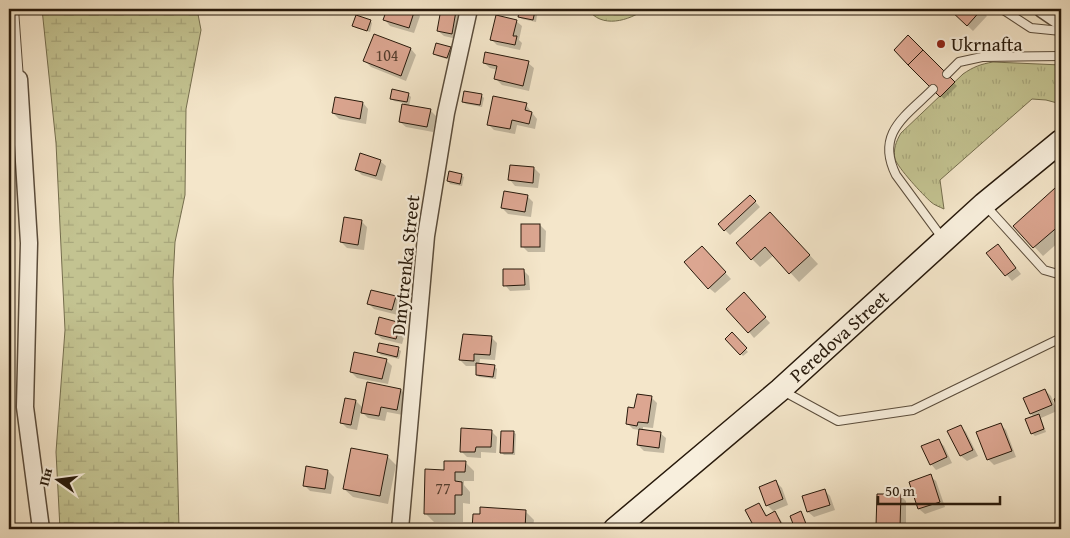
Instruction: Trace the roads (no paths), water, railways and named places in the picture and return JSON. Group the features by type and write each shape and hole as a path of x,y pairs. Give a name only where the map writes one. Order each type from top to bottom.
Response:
{"street":[{"name":"Dmytrenka Street","path":"400,529 426,236 446,113 468,9"},
{"path":"1042,9 1061,22"},
{"path":"19,80 29,243 25,407 41,529"},
{"name":"Peredova Street","path":"615,529 780,390 984,204 1061,141"}],"lane":[{"path":"14,9 19,80"},
{"path":"1002,9 1031,28 1061,31"},
{"path":"947,74 959,62 982,57 1061,56"},
{"path":"932,89 894,129 890,140 889,152 891,164 896,174 944,240"},
{"path":"984,204 1044,270 1058,274"},
{"path":"780,390 838,421 913,410 1061,338"}],"place":[{"name":"Ukrnafta","path":"941,44"}]}
